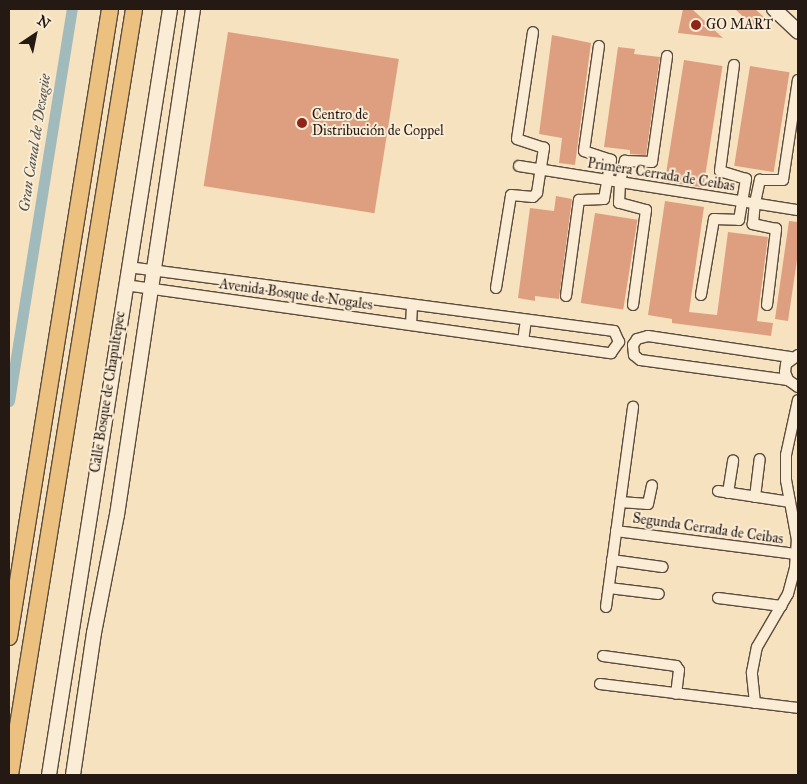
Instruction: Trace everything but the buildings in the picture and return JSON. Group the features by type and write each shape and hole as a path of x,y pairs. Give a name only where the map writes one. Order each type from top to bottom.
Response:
{"highway":[{"path":"9,637 110,9"},
{"path":"10,775 134,9"}],"main road":[{"name":"Calle Bosque de Chapultepec","path":"49,775 170,9"},
{"name":"Calle Bosque de Chapultepec","path":"73,775 94,633 117,515 193,9"},
{"path":"774,9 798,31"}],"street":[{"path":"496,288 511,195 535,196 541,170 543,146 517,138 533,32"},
{"path":"566,296 579,200 602,201 608,180 610,158 584,151 599,46"},
{"path":"633,305 646,210 620,203 620,182 625,161 652,162 667,56"},
{"path":"701,295 714,219 737,222 742,202 745,177 720,171 734,65"},
{"path":"767,305 776,229 753,224 755,203 760,180 783,180 798,80"},
{"name":"Primera Cerrada de Ceibas","path":"519,166 798,210"},
{"name":"Avenida Bosque de Nogales","path":"125,285 611,354 619,342 614,331 128,267"},
{"path":"177,293 180,274"},
{"path":"411,325 412,305"},
{"path":"523,341 526,320"},
{"path":"788,380 785,372 795,356 648,336 637,339 633,345 634,355 640,360 788,380 798,387"},
{"path":"754,702 752,672 757,647 781,606 796,567 798,540 786,480 798,400"},
{"path":"606,606 633,407"},
{"path":"755,497 760,459"},
{"path":"733,460 723,492 790,502"},
{"path":"620,502 648,504 652,485"},
{"name":"Segunda Cerrada de Ceibas","path":"616,530 796,554"},
{"path":"612,560 663,567"},
{"path":"609,588 659,594"},
{"path":"718,598 781,606"},
{"path":"603,656 676,666 679,670 676,694"},
{"path":"600,684 798,708"}],"waterway":[{"name":"Gran Canal de Desagüe","path":"9,401 72,9"}],"place":[{"name":"GO MART","path":"696,25"},
{"name":"Centro de Distribución de Coppel","path":"302,123"}]}
